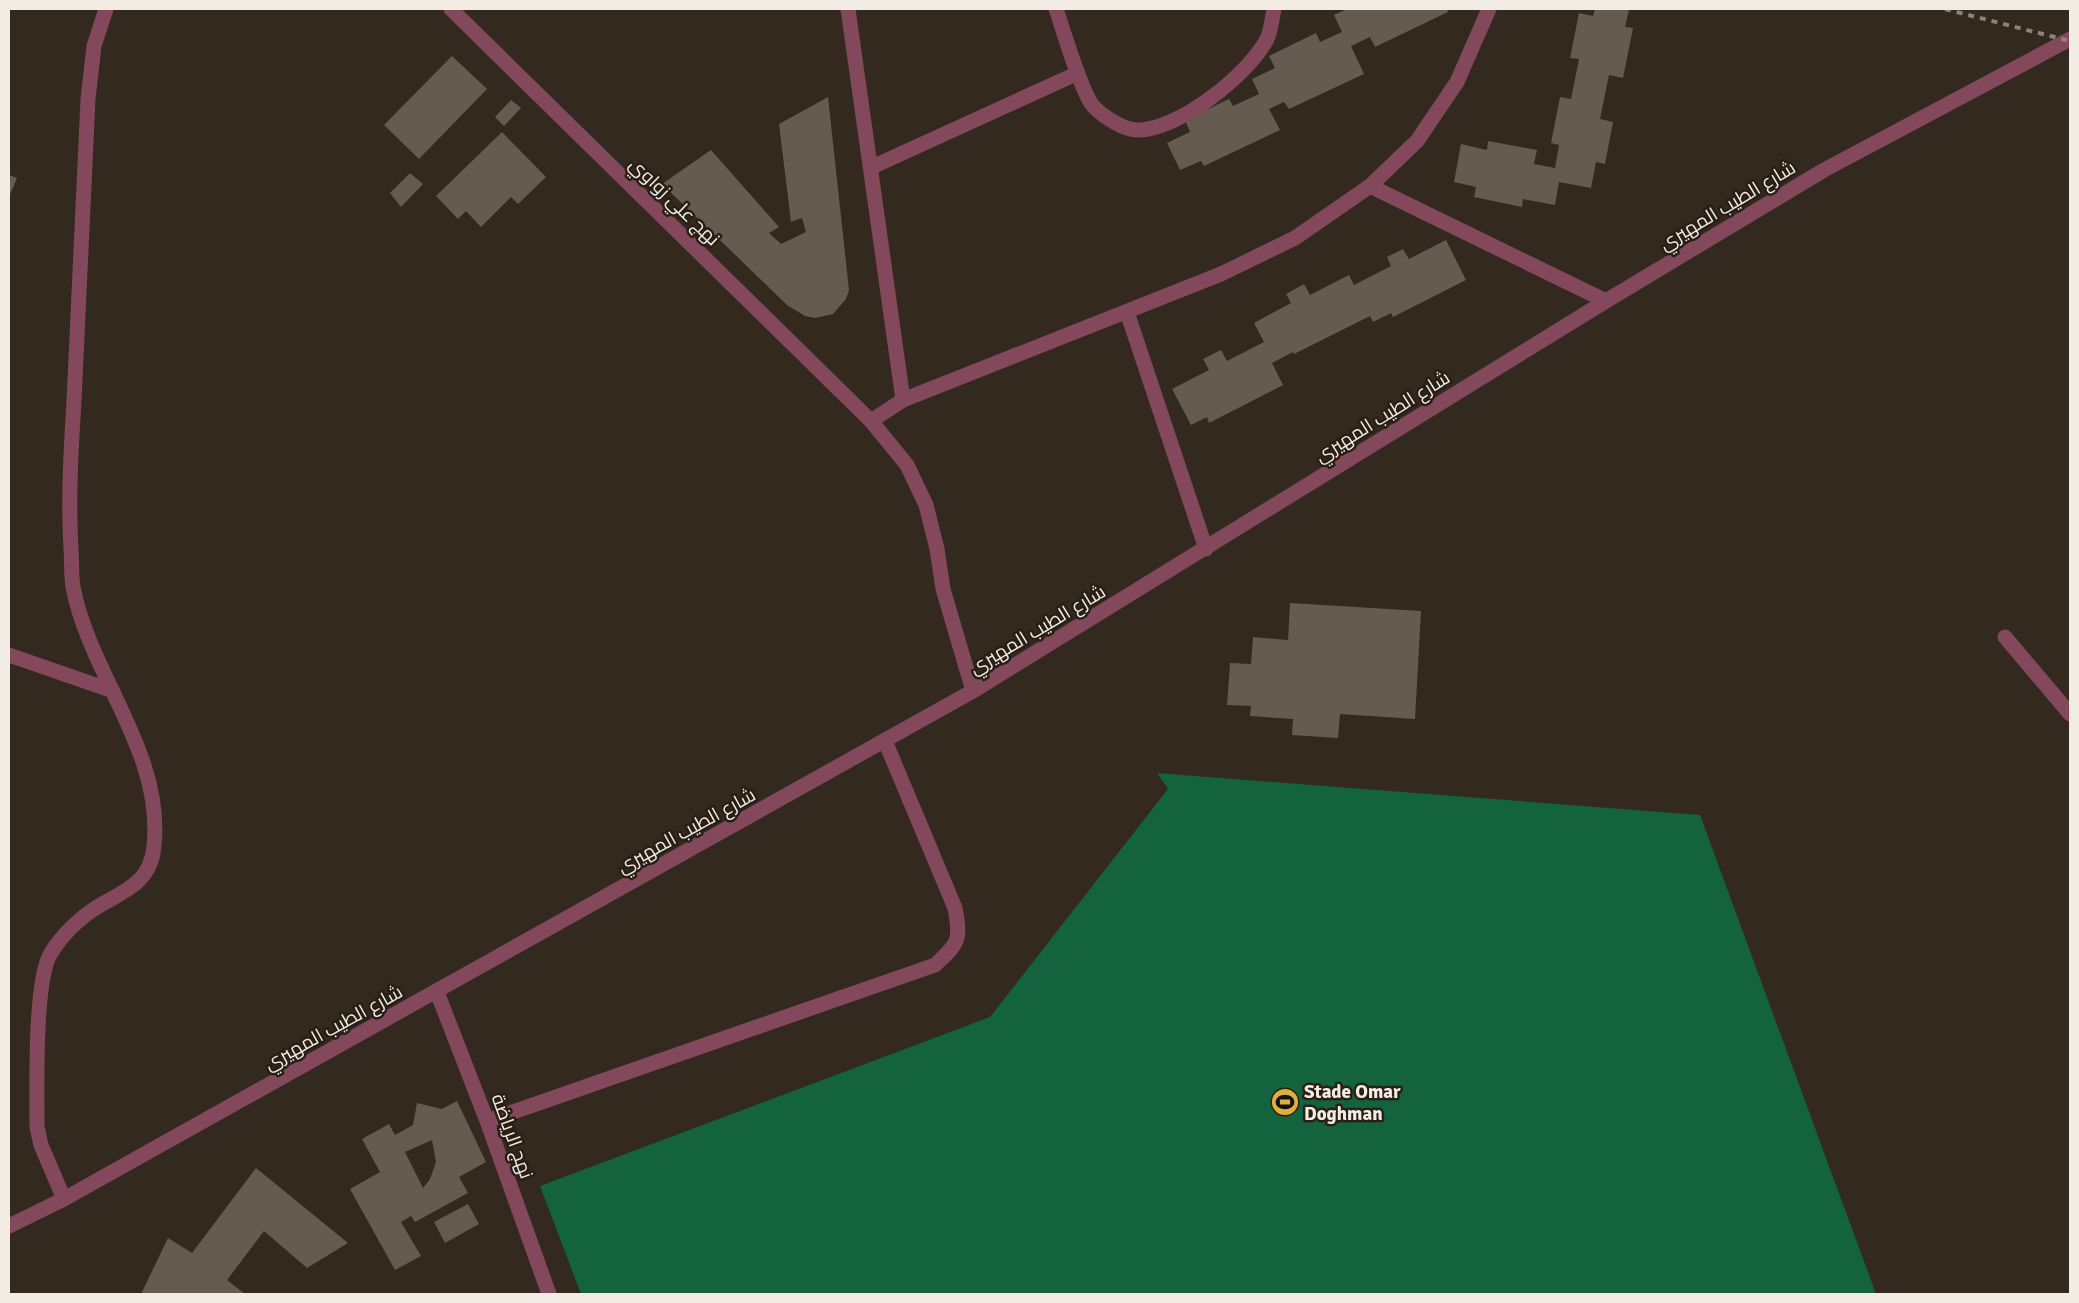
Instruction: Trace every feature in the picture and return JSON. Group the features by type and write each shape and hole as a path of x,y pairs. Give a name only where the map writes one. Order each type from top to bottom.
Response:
{"street":[{"path":"64,1199 41,1145 37,1127 42,987 49,955 68,930 96,908 127,892 145,874 154,850 155,820 151,791 139,753 113,691 102,673 85,632 73,586 69,512 88,99 94,46 106,9"},
{"name":"نهج علي زواوي","path":"451,9 871,421 907,465 926,505 937,549 943,589 973,691"},
{"path":"848,9 872,167 903,400"},
{"path":"1056,9 1078,73 1092,106 1112,121 1137,130 1161,125 1190,112 1224,89 1249,65 1268,38 1274,10"},
{"path":"871,421 903,400 1221,274 1295,238 1370,186 1417,141 1457,82 1489,9"},
{"name":"شارع الطيب المهيري","path":"9,1226 64,1199 437,992 973,691 1606,301 1824,170 2070,39"},
{"path":"872,167 1078,73"},
{"path":"1370,186 1606,301"},
{"path":"1127,312 1206,549"},
{"path":"2005,637 2070,714"},
{"path":"9,655 113,691"},
{"path":"487,1121 935,965 953,948 959,930 955,908 885,741"},
{"name":"نهج الرياضة","path":"437,992 487,1121 549,1294"}],"green space":[{"name":"Stade Omar Doghman","path":"1157,773 1700,815 1876,1294 581,1294 540,1186 990,1017 1168,789"}],"building":[{"path":"1347,9 1447,9 1448,12 1375,47 1370,37 1351,46 1364,74 1289,109 1284,102 1269,109 1280,130 1204,166 1201,161 1180,170 1167,143 1190,132 1185,120 1229,99 1233,106 1259,94 1252,79 1275,68 1269,56 1316,33 1320,42 1342,32 1334,15"},
{"path":"1595,9 1629,9 1625,27 1633,28 1623,78 1609,75 1600,119 1613,122 1605,164 1596,162 1591,188 1559,182 1555,205 1523,199 1522,207 1474,197 1476,187 1454,182 1461,144 1487,150 1488,141 1537,150 1534,164 1555,168 1559,145 1551,143 1560,97 1571,99 1579,59 1570,58 1579,13 1593,16"},
{"path":"452,56 487,89 419,159 384,125"},
{"path":"828,97 849,290 846,299 833,314 815,318 805,316 787,305 662,184 711,150 779,227 769,233 781,244 806,232 802,218 791,222 779,124"},
{"path":"511,100 521,108 504,126 495,117"},
{"path":"502,132 546,177 518,204 511,197 481,227 466,211 458,219 436,196"},
{"path":"410,173 423,184 401,207 390,193"},
{"path":"9,175 17,178 9,197"},
{"path":"1446,240 1466,280 1393,317 1391,313 1373,322 1370,316 1272,363 1283,385 1209,423 1207,417 1191,425 1172,389 1209,370 1203,359 1221,350 1227,361 1264,342 1254,323 1291,303 1286,294 1304,284 1310,295 1349,275 1354,285 1391,266 1387,257 1403,249 1409,259"},
{"path":"1290,603 1421,611 1415,719 1340,714 1338,738 1292,735 1293,719 1250,716 1251,706 1227,705 1230,663 1251,664 1253,637 1288,640"},
{"path":"457,1101 486,1162 459,1177 468,1193 415,1222 411,1216 401,1222 421,1256 395,1270 350,1189 380,1172 362,1139 389,1124 395,1135 413,1125 417,1103 442,1109","holes":["432,1140 436,1162 430,1179 423,1188 405,1152"]},
{"path":"256,1168 348,1243 307,1268 264,1231 227,1280 245,1294 141,1294 168,1238 192,1253"},
{"path":"468,1204 479,1224 445,1243 434,1222"}],"railway":[{"path":"1945,9 2070,41"}],"place":[{"name":"Stade Omar Doghman","path":"1285,1102"}]}
